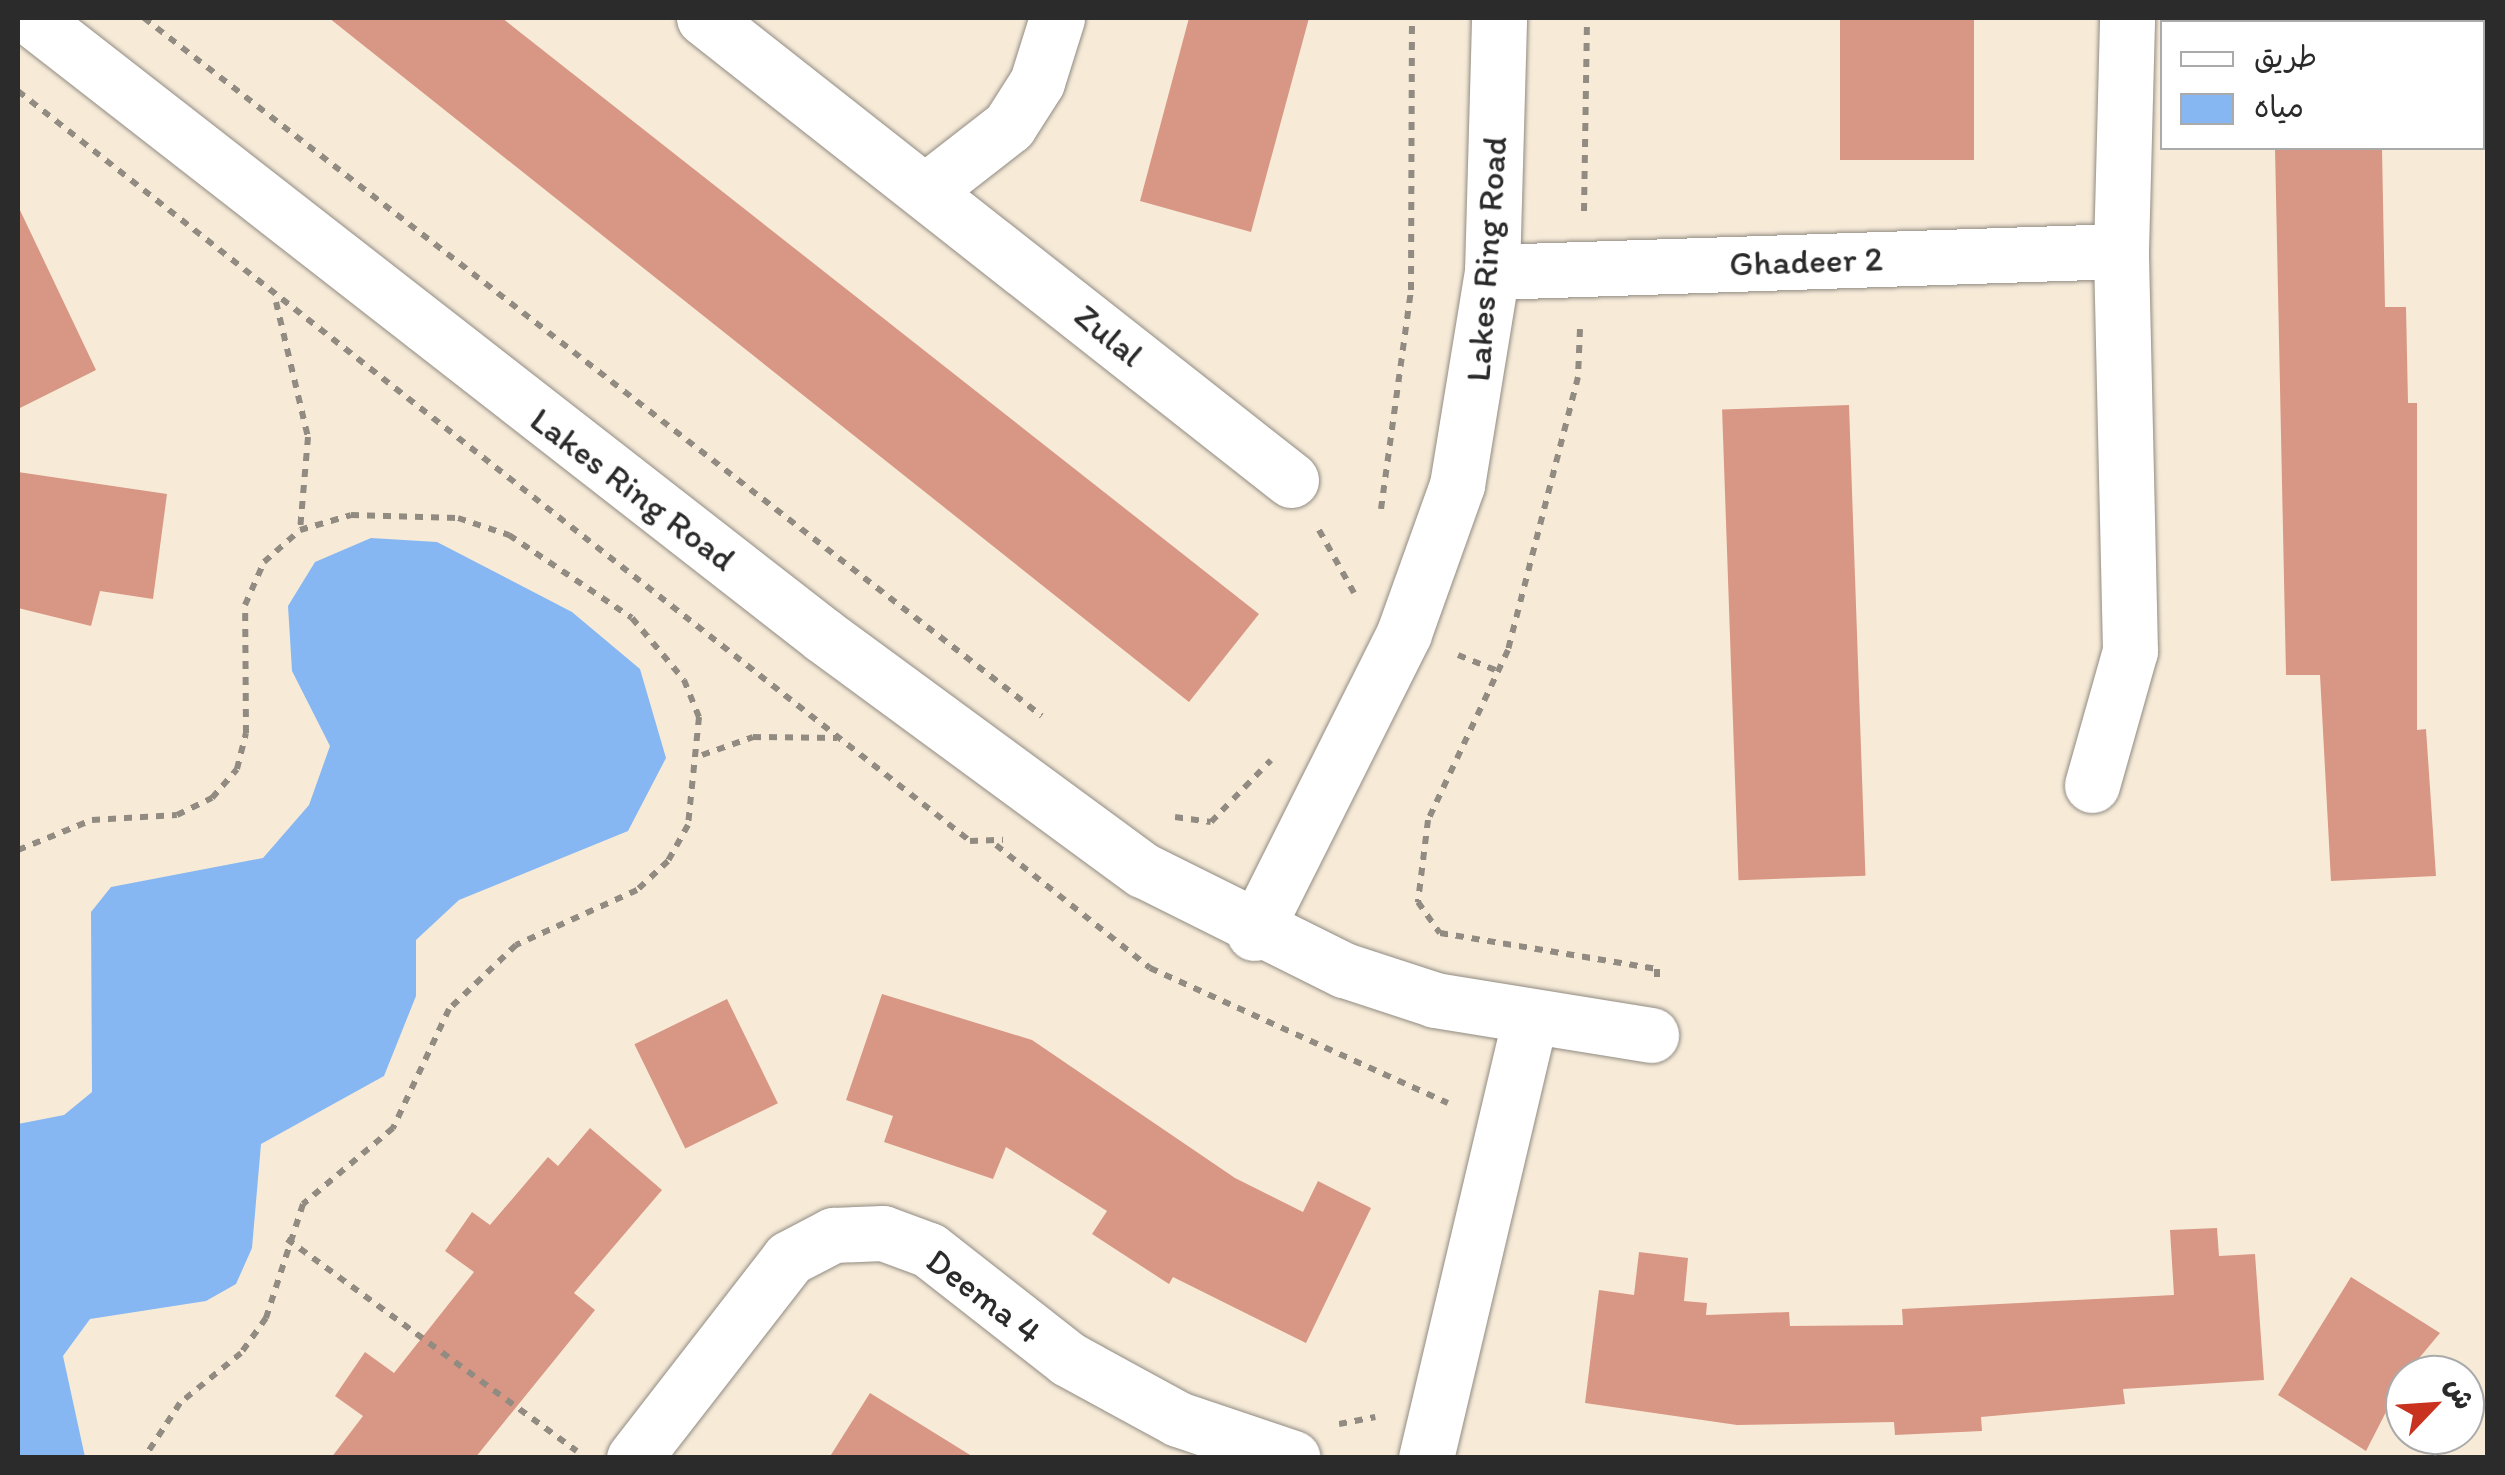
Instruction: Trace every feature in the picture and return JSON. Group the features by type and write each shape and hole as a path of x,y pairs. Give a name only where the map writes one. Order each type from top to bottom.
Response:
{"street":[{"name":"Lakes Ring Road","path":"30,18 683,528 1143,870 1254,933 1435,1000 1530,1019 1651,1035"},
{"name":"Zulal","path":"704,18 928,189 1291,480"},
{"path":"928,189 1009,126 1037,82 1058,18"},
{"name":"Lakes Ring Road","path":"1254,933 1422,590 1458,485 1492,272 1498,18"},
{"path":"2092,785 2130,651 2121,251 2128,18"},
{"name":"Ghadeer 2","path":"1492,272 2121,251"},
{"path":"1426,1458 1530,1019"},
{"name":"Deema 4","path":"634,1458 789,1258 834,1235 883,1232 929,1250 1084,1367 1178,1419 1315,1449"}],"path":[{"path":"144,18 1056,728"},
{"path":"1377,526 1399,429 1411,290 1412,18"},
{"path":"1587,18 1578,377 1512,632 1428,820 1418,902 1440,933 1657,969 1651,1035"},
{"path":"18,91 276,300 970,842 996,846 1150,968 1460,1108"},
{"path":"276,300 308,437 300,530"},
{"path":"18,850 92,820 177,815 212,798 237,769 246,733 245,605 264,562 300,530 405,511 509,535 662,647 699,718 702,755 688,825 668,861 638,890 556,922 480,974 448,1008 393,1128 330,1176 287,1239 266,1318 241,1354 180,1402 144,1458"},
{"path":"1360,604 1364,584"},
{"path":"702,755 753,737 838,738"},
{"path":"1158,805 1211,822 1277,754"},
{"path":"996,846 1049,798"},
{"path":"287,1239 586,1458"},
{"path":"1315,1449 1340,1422 1390,1408"}],"water":[{"path":"371,538 437,542 572,612 640,669 666,758 628,831 459,900 416,940 416,996 384,1076 261,1144 252,1248 236,1284 206,1301 90,1319 63,1356 85,1457 18,1457 18,1124 64,1115 92,1092 91,912 111,887 263,858 309,805 330,746 292,671 288,606 315,562"}],"building":[{"path":"329,18 502,18 1259,614 1189,702"},
{"path":"1189,18 1309,18 1251,232 1140,201"},
{"path":"1840,18 1974,18 1974,160 1840,160"},
{"path":"2275,150 2382,150 2385,307 2406,307 2408,403 2417,403 2417,730 2426,729 2436,876 2331,881 2320,675 2286,675"},
{"path":"18,206 96,370 18,409"},
{"path":"1849,405 1865,876 1739,880 1722,409"},
{"path":"18,472 167,494 153,599 100,591 91,626 18,608"},
{"path":"882,994 1032,1040 1235,1178 1303,1212 1318,1181 1371,1208 1306,1343 1173,1277 1169,1284 1092,1234 1107,1211 1006,1147 993,1179 884,1142 893,1116 846,1100"},
{"path":"727,999 778,1103 685,1148 634,1044"},
{"path":"590,1128 662,1190 574,1293 595,1310 475,1458 331,1458 363,1416 335,1396 365,1352 394,1373 474,1272 445,1251 472,1212 490,1225 548,1157 558,1166"},
{"path":"2217,1228 2219,1256 2255,1254 2264,1380 2123,1389 2125,1404 1981,1417 1982,1431 1895,1435 1894,1422 1737,1425 1585,1403 1599,1290 1634,1295 1639,1252 1688,1258 1684,1301 1707,1303 1706,1315 1789,1312 1790,1326 1903,1325 1902,1309 2174,1295 2170,1230"},
{"path":"2351,1277 2440,1333 2422,1355 2385,1355 2385,1414 2366,1451 2278,1395"},
{"path":"870,1393 975,1458 829,1458"}]}
